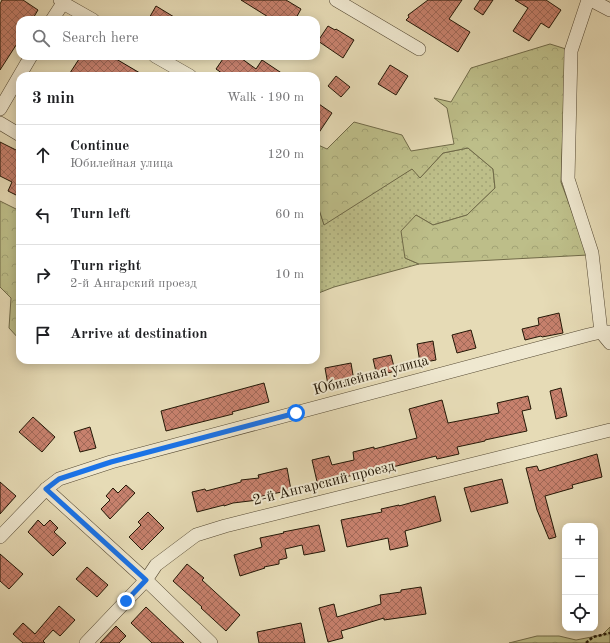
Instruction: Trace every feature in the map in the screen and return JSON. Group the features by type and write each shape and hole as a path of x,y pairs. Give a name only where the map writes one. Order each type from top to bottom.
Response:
{"street":[{"path":"336,0 419,49"},
{"path":"610,10 590,0 571,51 568,179 592,253 605,332 610,343"},
{"path":"54,16 61,1 86,16"},
{"path":"22,72 29,60"},
{"path":"163,60 183,72"},
{"path":"0,109 16,82"},
{"path":"0,123 16,133"},
{"name":"Юбилейная улица","path":"0,537 46,489 59,479 111,462 605,332"},
{"name":"2-й Ангарский проезд","path":"86,643 146,580 156,565 196,536 225,526 610,430"},
{"path":"46,489 146,580 211,643"}],"path":[{"path":"586,643 593,636 610,633"}],"green space":[{"path":"550,44 566,49 561,182 588,255 419,264 405,258 401,231 416,215 433,225 467,215 495,188 493,169 468,148 443,153 420,178 412,169 324,225 320,212 320,146 327,149 354,122 402,135 411,151 454,144 447,108 434,98 451,102 471,68"},
{"path":"468,148 493,169 495,188 467,215 433,225 416,215 405,258 419,264 334,287 320,292 320,212 324,224 413,168 420,178 443,153"},
{"path":"0,201 16,209 16,336 9,328 11,298 0,287"},
{"path":"610,627 610,643 509,643 537,636 559,636 576,640 602,635"}],"building":[{"path":"2,0 23,0 38,10 34,16 16,16 16,45 0,70 0,4"},
{"path":"241,0 286,0 301,9 297,16 267,16"},
{"path":"428,0 462,0 449,19 470,32 458,52 406,20 409,17 408,15"},
{"path":"480,0 493,0 483,15 474,9"},
{"path":"515,0 546,0 561,10 549,28 541,23 529,41 513,31 528,8"},
{"path":"156,6 172,16 150,16"},
{"path":"328,26 354,40 343,58 320,42 320,38"},
{"path":"78,60 118,60 138,72 71,72"},
{"path":"222,60 244,60 256,69 262,60 280,72 220,72 216,69"},
{"path":"390,65 408,76 396,95 378,84"},
{"path":"336,76 350,87 341,97 328,86"},
{"path":"320,105 332,113 320,131"},
{"path":"0,142 16,150 16,195 8,191 12,182 0,176"},
{"path":"559,313 563,333 525,340 522,329 539,325 538,318"},
{"path":"471,330 476,348 457,353 452,335"},
{"path":"433,341 436,360 420,363 417,344"},
{"path":"391,355 395,371 377,376 373,359"},
{"path":"351,363 354,381 328,385 325,368"},
{"path":"264,383 269,402 232,412 233,414 166,431 161,411"},
{"path":"561,388 567,416 556,419 550,391"},
{"path":"528,396 531,409 522,411 527,431 457,447 459,454 437,459 436,456 373,472 335,479 336,482 318,486 312,460 329,456 332,465 354,460 353,452 374,447 374,449 417,438 409,409 442,400 448,423 499,413 497,403"},
{"path":"33,417 55,437 42,452 19,432"},
{"path":"90,427 96,448 80,452 74,432"},
{"path":"597,454 602,477 572,485 573,488 545,496 556,537 549,539 537,510 526,468 537,466 539,471"},
{"path":"287,468 291,490 258,497 258,500 233,503 197,512 192,492 205,489 206,491 241,482 241,480 259,478 258,475"},
{"path":"502,479 508,503 471,512 464,488"},
{"path":"0,482 16,496 0,514"},
{"path":"126,485 135,493 110,519 101,509 110,500 106,496 113,488 118,493"},
{"path":"435,496 441,521 405,531 408,546 390,550 388,538 347,547 341,520 382,512 381,509 399,506"},
{"path":"148,512 164,528 142,550 129,537 141,525 138,522"},
{"path":"38,520 44,526 50,520 58,528 54,532 66,543 53,556 28,532"},
{"path":"319,525 325,551 304,555 302,545 285,549 287,558 279,560 279,564 264,567 265,568 240,576 234,555 262,547 260,538"},
{"path":"0,554 23,574 9,589 0,581"},
{"path":"187,564 204,578 202,580 240,615 226,631 173,581"},
{"path":"87,567 108,585 97,597 76,579"},
{"path":"421,587 426,614 384,620 384,618 341,631 343,638 328,642 319,608 334,604 337,617 381,604 380,595"},
{"path":"59,606 75,620 60,636 53,630 43,641 45,643 23,643 13,634 23,623 35,634"},
{"path":"146,607 184,643 152,643 131,623"},
{"path":"301,623 305,643 259,643 257,632"},
{"path":"116,626 126,636 119,643 100,643"}],"route":[{"path":"126,601 146,580 46,489 59,479 111,462 296,413"}]}
